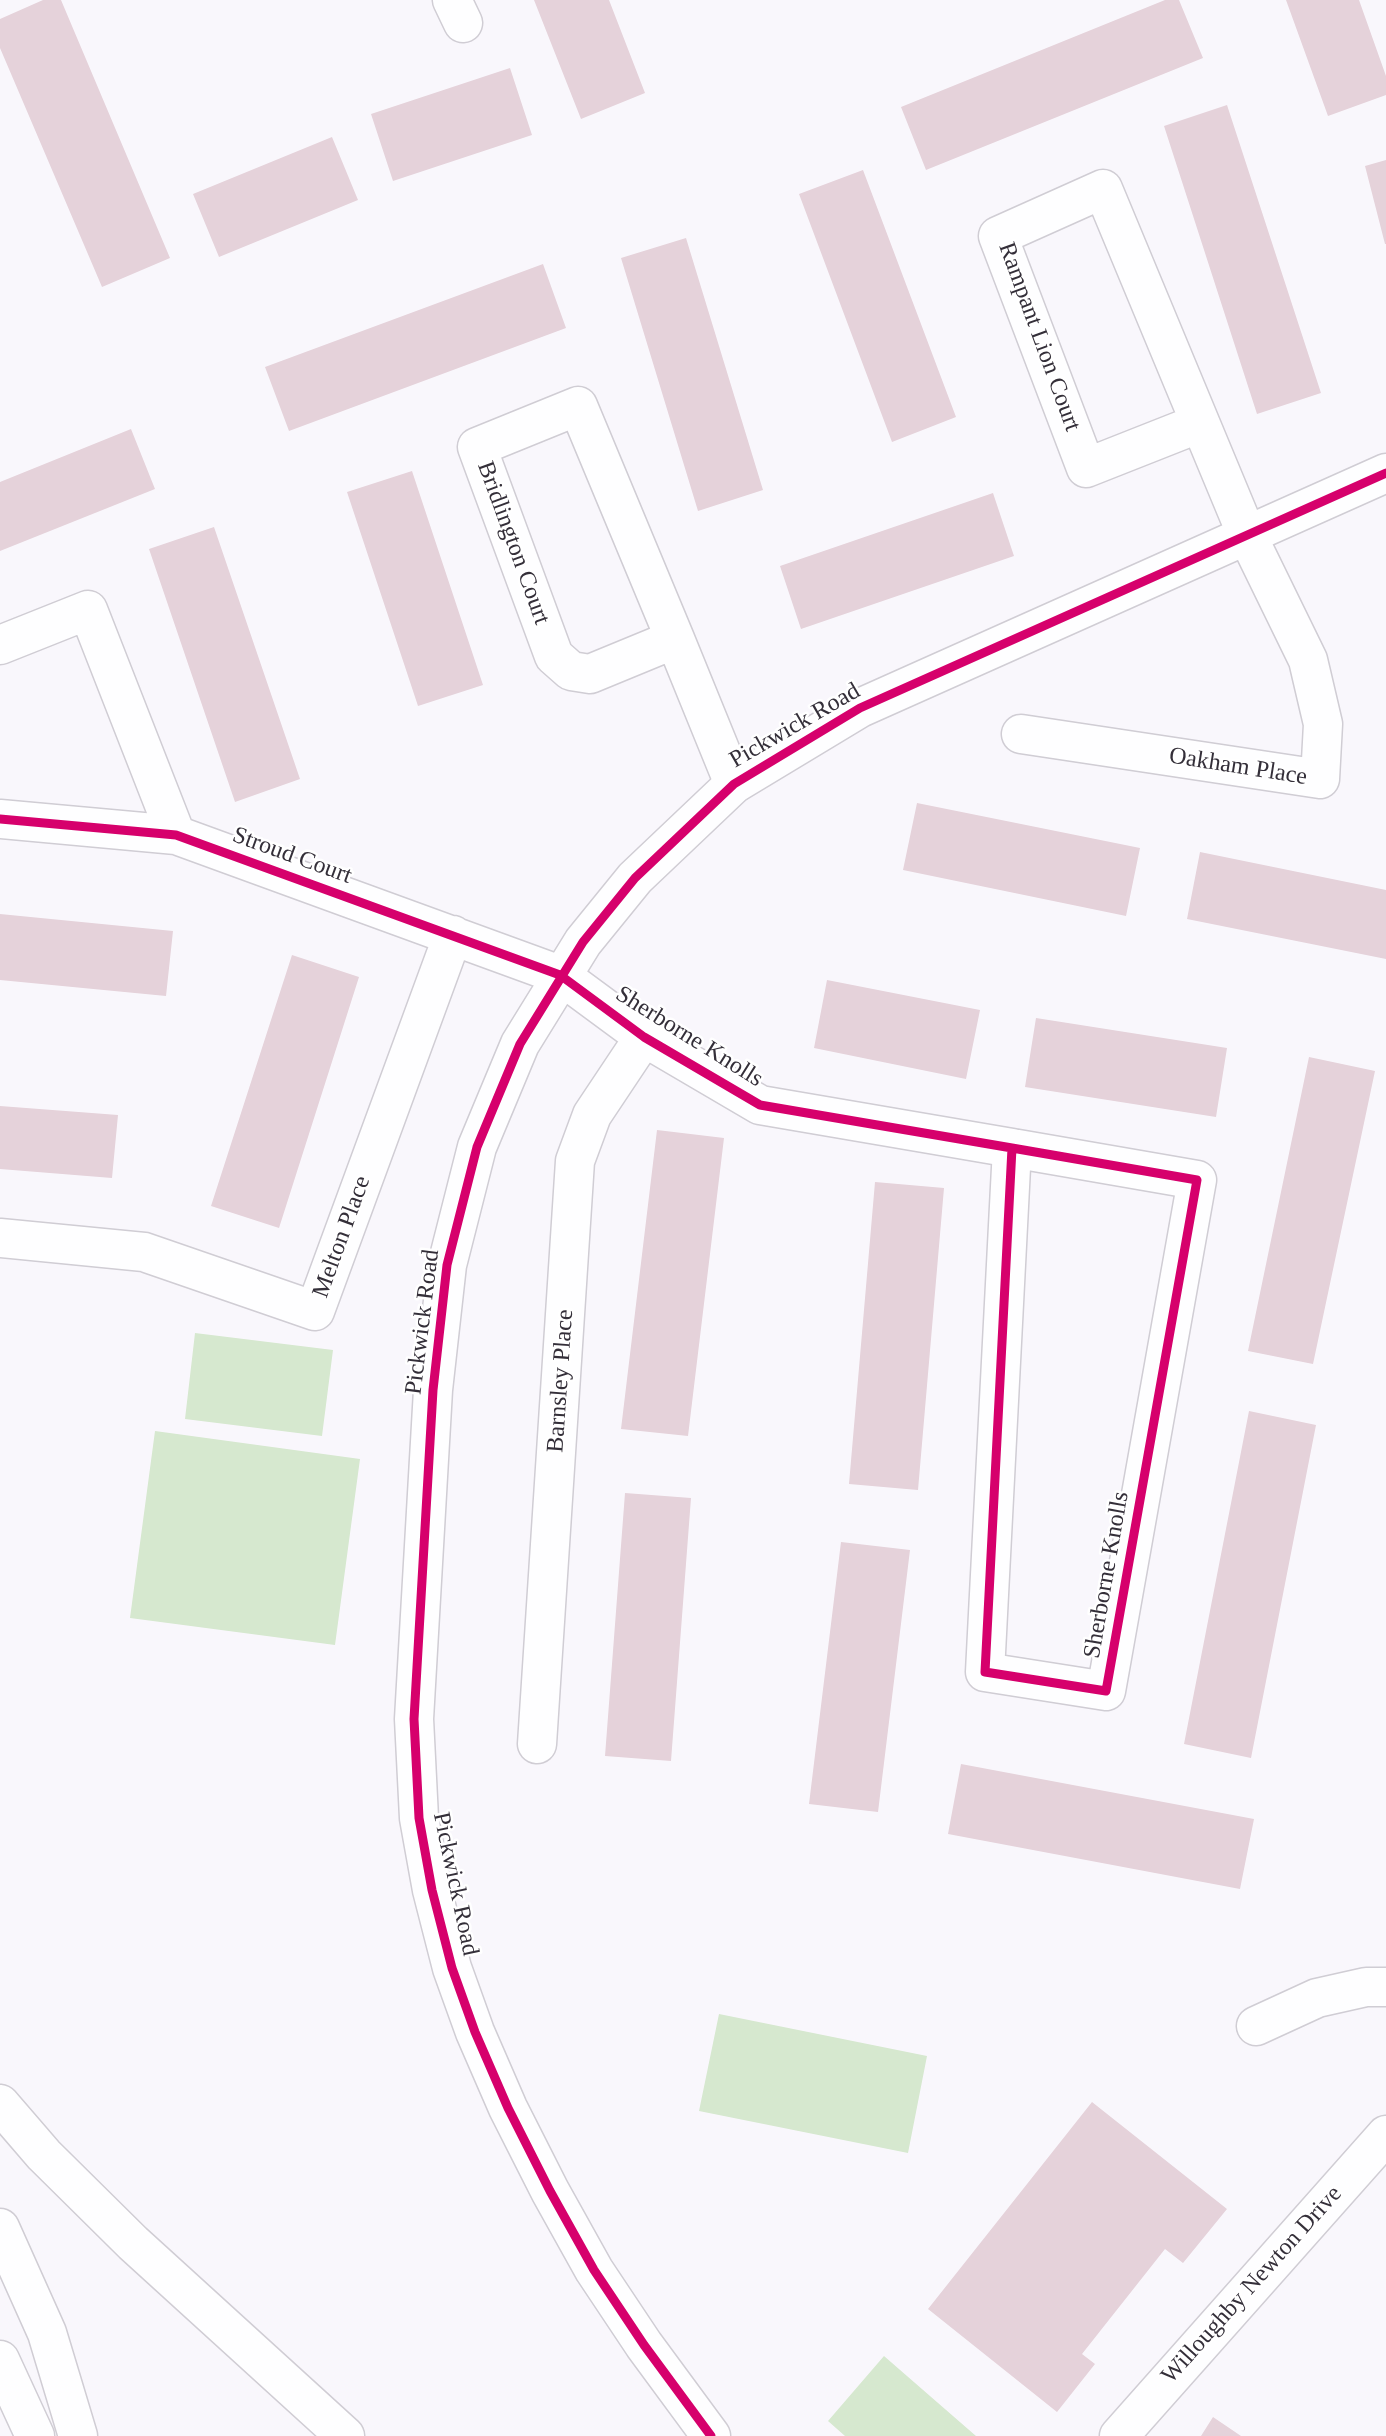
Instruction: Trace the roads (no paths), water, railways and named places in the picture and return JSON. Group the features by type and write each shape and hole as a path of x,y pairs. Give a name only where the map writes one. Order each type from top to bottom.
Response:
{"main road":[{"name":"Rampant Lion Court","path":"1200,422 1086,468 998,236 1103,190 1200,422 1246,533"},
{"name":"Bridlington Court","path":"675,639 590,674 571,671 554,656 477,447 578,406 675,639 734,784"},
{"name":"Pickwick Road","path":"711,2436 643,2345 594,2270 508,2108 452,1968 432,1890 419,1818 414,1719 433,1390 447,1265 477,1147 520,1044 560,975 635,878 734,784 860,708 1246,533 1386,473"},
{"name":"Oakham Place","path":"1021,734 1320,779 1323,724 1308,660 1246,533"},
{"path":"0,645 88,610 176,835"},
{"name":"Stroud Court","path":"0,819 176,835 560,975"},
{"name":"Melton Place","path":"0,1238 144,1252 315,1311 453,935"},
{"name":"Sherborne Knolls","path":"560,975 644,1037 760,1105 1012,1148 1197,1180 1106,1691 985,1672 1012,1148"},
{"name":"Barnsley Place","path":"537,1744 575,1161 593,1115 644,1037"},
{"path":"1255,2026 1317,1998 1366,1987 1386,1987"},
{"path":"0,2104 44,2155 133,2243 345,2436"},
{"name":"Willoughby Newton Drive","path":"1119,2436 1386,2135"},
{"path":"0,2228 47,2333 78,2436"},
{"path":"0,2360 35,2436"}]}
